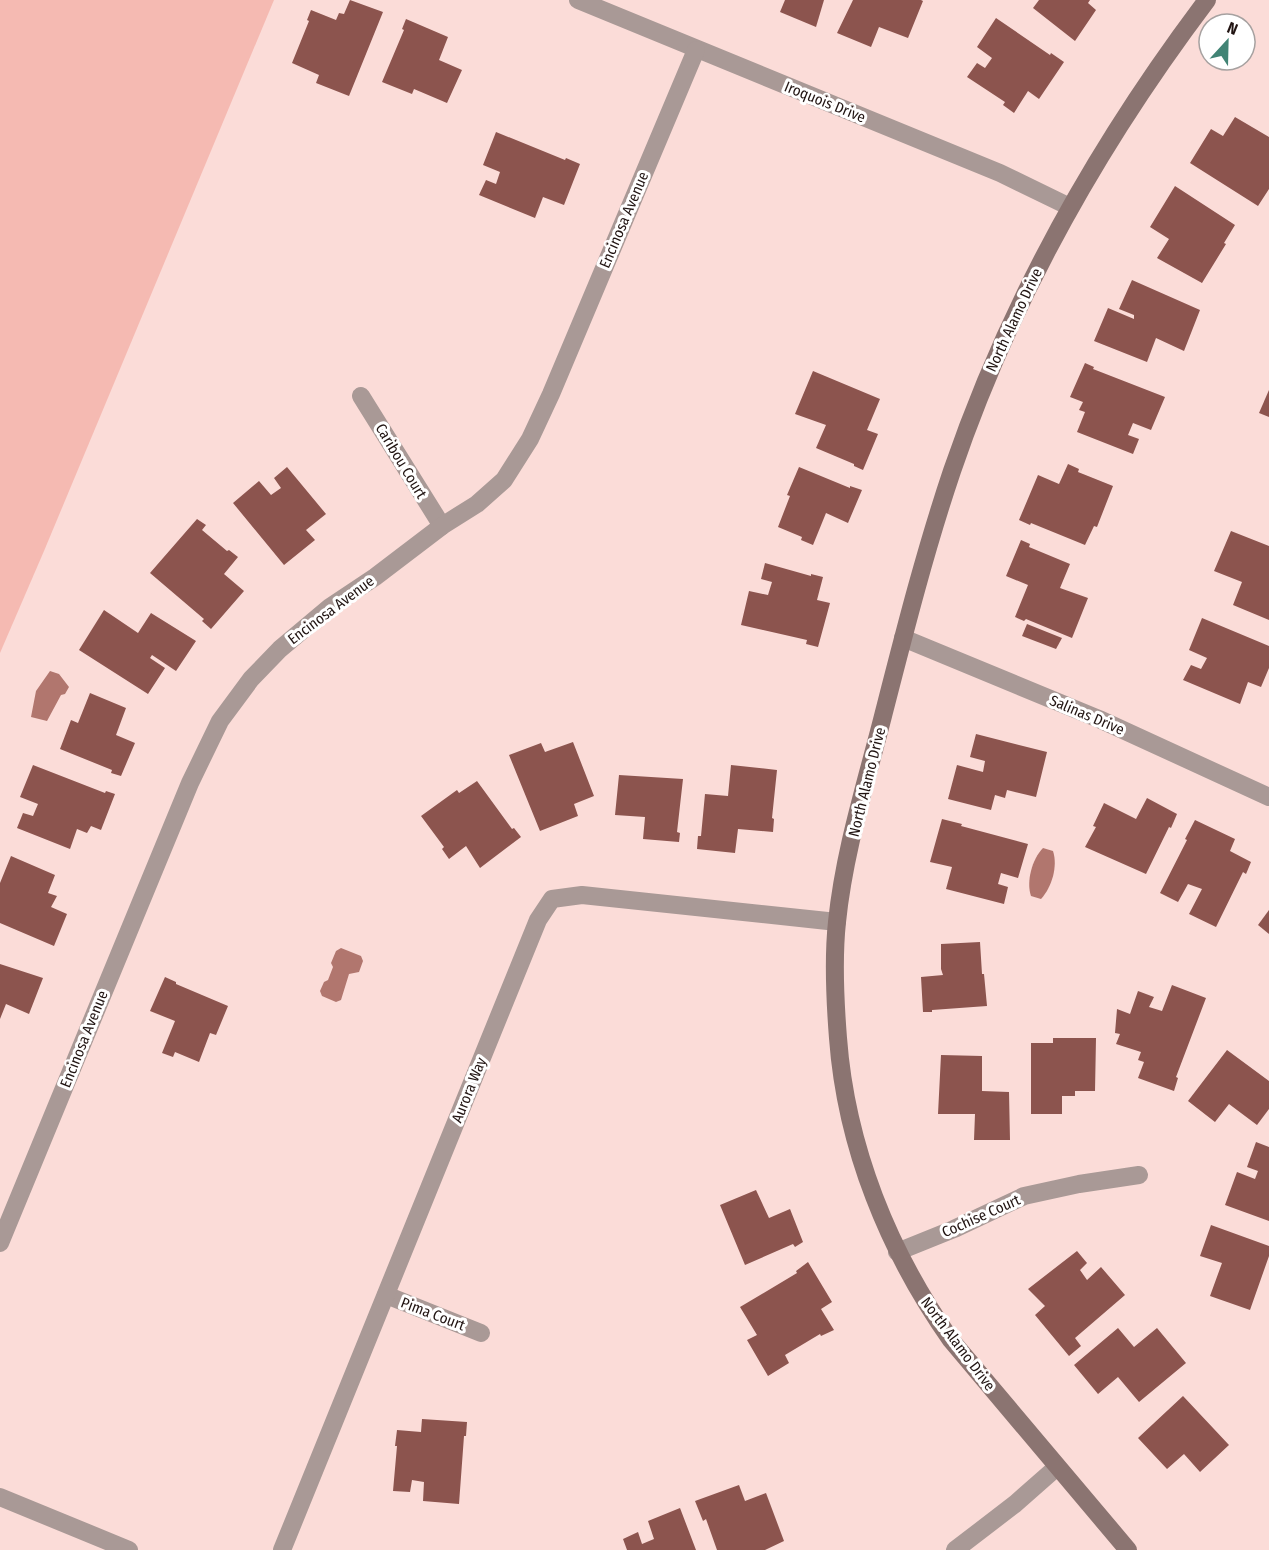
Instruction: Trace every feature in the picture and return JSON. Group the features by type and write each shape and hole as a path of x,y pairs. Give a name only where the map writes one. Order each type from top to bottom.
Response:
{"street":[{"name":"Iroquois Drive","path":"578,0 1000,173 1070,207"},
{"name":"North Alamo Drive","path":"1128,1550 951,1340 928,1308 897,1252 862,1160 847,1101 836,995 837,922 848,858 927,550 953,468 989,373 1027,291 1070,207 1139,94 1207,0"},
{"name":"Encinosa Avenue","path":"0,1243 190,783 220,721 251,679 280,649 330,607 375,577 442,526 477,504 504,480 530,439 696,50"},
{"name":"Caribou Court","path":"361,396 442,526"},
{"name":"Salinas Drive","path":"903,638 1099,719 1269,796"},
{"name":"Aurora Way","path":"282,1550 538,920 552,899 582,895 837,922"},
{"name":"Cochise Court","path":"897,1252 954,1229 1024,1196 1079,1184 1139,1175"},
{"name":"Pima Court","path":"386,1295 481,1333"},
{"path":"956,1550 1015,1504 1057,1467"},
{"path":"0,1497 129,1550"}],"shaded area":[{"path":"0,0 274,0 0,653"},
{"path":"50,671 59,674 69,687 65,694 61,695 47,721 31,717 36,691"},
{"path":"1043,848 1053,851 1055,863 1051,882 1041,899 1031,896 1029,884 1033,864"},
{"path":"341,948 361,956 363,961 359,972 349,974 341,1000 336,1002 322,996 320,991 324,982 328,980 336,951"}],"building":[{"path":"350,0 383,12 349,96 316,83 319,75 292,63 309,21 307,20 311,10 336,20 339,13 344,14"},
{"path":"785,0 824,0 816,27 780,12"},
{"path":"853,0 923,1 908,38 879,27 871,47 837,33"},
{"path":"1039,0 1090,0 1088,3 1096,10 1075,41 1033,8"},
{"path":"996,18 1064,62 1039,99 1028,91 1014,113 1003,105 1005,102 967,77 977,63 985,68 992,58 977,47"},
{"path":"406,19 448,37 439,60 462,70 447,103 414,89 412,94 382,82 404,30 402,29"},
{"path":"1235,117 1269,137 1269,189 1258,206 1190,163 1211,129 1223,136"},
{"path":"496,132 580,164 564,205 543,197 535,218 479,195 486,180 496,184 500,172 483,165"},
{"path":"1175,186 1235,225 1202,283 1157,258 1169,239 1150,227"},
{"path":"1132,280 1200,310 1184,351 1156,338 1147,362 1094,341 1108,308 1134,319 1134,315 1119,309"},
{"path":"1085,363 1094,367 1093,369 1165,397 1151,430 1133,423 1128,435 1139,439 1133,454 1077,432 1085,412 1079,410 1083,402 1070,397"},
{"path":"813,371 880,399 867,430 878,434 863,470 816,448 826,425 795,414"},
{"path":"1269,390 1269,417 1259,413"},
{"path":"1068,464 1079,469 1078,472 1113,486 1097,527 1094,526 1085,545 1019,520 1038,475 1059,484"},
{"path":"287,467 326,514 306,530 315,540 284,565 233,503 259,481 271,495 281,488 274,478"},
{"path":"799,467 850,488 850,486 862,490 848,523 826,513 813,545 801,540 802,537 778,527 790,496 787,495"},
{"path":"197,519 206,525 202,530 227,551 229,550 238,557 224,574 244,591 211,629 202,621 204,619 150,573"},
{"path":"1231,531 1269,546 1269,620 1233,605 1242,582 1214,571"},
{"path":"1021,540 1030,544 1029,547 1070,564 1060,588 1088,598 1072,638 1026,619 1024,621 1015,617 1028,585 1006,576"},
{"path":"765,563 811,576 811,574 823,577 817,600 830,603 818,647 806,644 807,640 741,625 749,591 768,595 772,582 761,579"},
{"path":"104,610 138,633 151,613 196,641 176,671 152,655 150,658 165,668 148,694 79,650"},
{"path":"1202,618 1269,646 1269,668 1261,687 1248,682 1240,704 1183,680 1191,665 1201,669 1207,658 1189,650"},
{"path":"1027,624 1062,638 1056,649 1022,636"},
{"path":"90,693 126,708 116,735 135,743 121,776 111,773 112,770 60,749 71,720 78,723"},
{"path":"976,734 1047,752 1036,797 1007,790 1005,798 995,795 991,810 948,799 957,765 983,772 985,761 970,757"},
{"path":"573,742 594,796 574,804 578,816 540,831 509,755 541,743 545,752"},
{"path":"33,765 105,793 106,791 115,794 101,830 91,826 87,833 77,829 70,849 17,828 23,813 33,816 38,804 20,797"},
{"path":"731,765 777,770 772,818 774,819 773,832 738,829 735,853 697,849 698,836 701,836 705,794 728,796"},
{"path":"619,775 683,779 677,832 680,833 679,842 643,839 645,817 615,815"},
{"path":"477,781 512,829 514,828 521,837 480,868 466,846 449,859 442,849 444,847 421,816 457,790 459,793"},
{"path":"1147,798 1177,814 1146,874 1085,847 1096,827 1093,826 1104,803 1136,819"},
{"path":"942,819 1028,844 1018,878 1001,873 998,884 1008,887 1004,904 946,889 952,867 930,862"},
{"path":"1195,820 1235,839 1230,851 1251,862 1246,874 1243,872 1216,927 1189,914 1202,889 1188,884 1178,902 1160,893"},
{"path":"11,856 55,875 48,893 57,896 51,907 67,914 54,946 0,923 0,883"},
{"path":"1269,910 1269,934 1258,925"},
{"path":"980,942 987,1006 923,1012 921,977 943,975 941,944"},
{"path":"0,964 43,978 29,1014 6,1004 0,1019"},
{"path":"165,977 228,1006 216,1035 210,1033 199,1062 175,1052 173,1057 162,1053 175,1021 150,1011"},
{"path":"1172,985 1206,998 1176,1077 1178,1078 1174,1091 1138,1078 1144,1062 1138,1060 1141,1052 1116,1044 1120,1034 1115,1033 1117,1009 1130,1014 1138,991 1154,997 1149,1007 1162,1011"},
{"path":"1053,1038 1096,1038 1095,1091 1075,1091 1075,1096 1062,1096 1062,1114 1031,1114 1031,1043 1053,1043"},
{"path":"1227,1050 1269,1081 1269,1109 1257,1125 1229,1104 1215,1122 1188,1101"},
{"path":"941,1055 982,1056 982,1091 1009,1092 1010,1140 974,1140 975,1114 938,1114"},
{"path":"1256,1142 1269,1147 1269,1221 1225,1205 1237,1172 1255,1179 1258,1171 1247,1167"},
{"path":"756,1190 769,1218 790,1209 803,1242 795,1247 793,1244 745,1265 720,1205"},
{"path":"1211,1225 1269,1246 1269,1256 1250,1310 1210,1296 1222,1263 1200,1256"},
{"path":"1077,1251 1087,1263 1080,1270 1087,1280 1101,1267 1125,1295 1075,1338 1081,1346 1069,1356 1035,1315 1045,1306 1028,1289"},
{"path":"808,1262 832,1302 821,1309 834,1330 821,1336 820,1334 785,1355 789,1363 768,1376 747,1340 757,1335 740,1307 797,1273 796,1271"},
{"path":"1118,1328 1134,1347 1157,1328 1186,1363 1139,1402 1118,1377 1098,1394 1074,1365"},
{"path":"1183,1396 1229,1445 1200,1472 1184,1454 1167,1469 1138,1438"},
{"path":"422,1419 467,1422 459,1504 423,1501 424,1482 412,1480 410,1492 393,1491 397,1430 421,1432"},
{"path":"739,1485 745,1501 766,1493 784,1541 765,1550 717,1550 706,1519 703,1521 695,1501"},
{"path":"680,1508 696,1550 627,1550 623,1539 638,1532 642,1544 654,1539 648,1521"}]}
